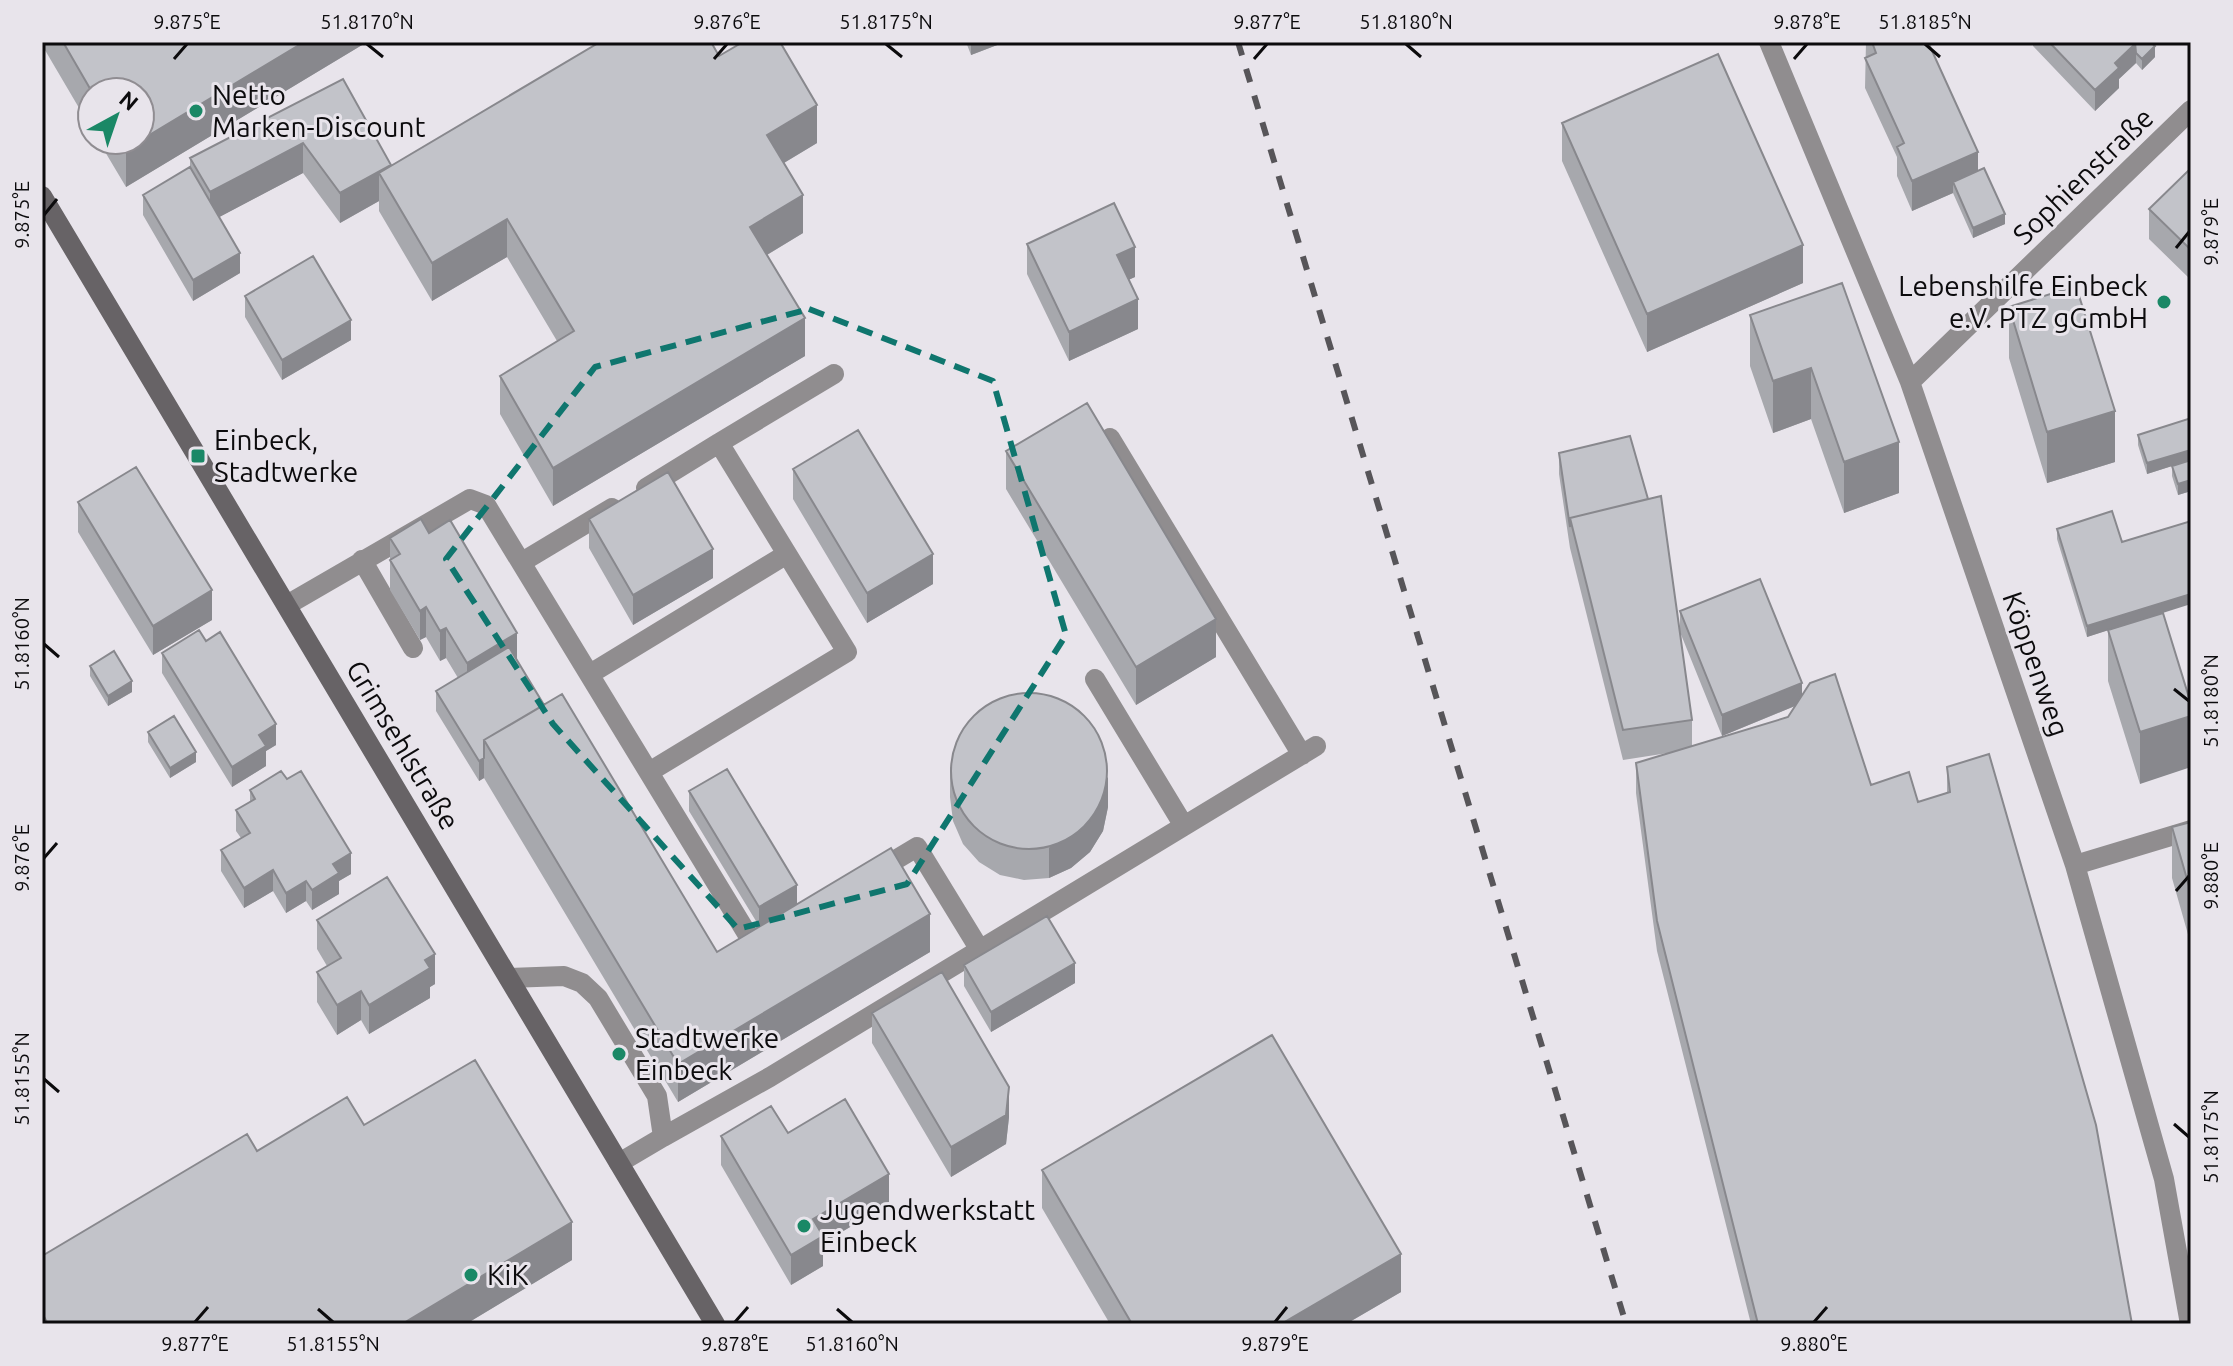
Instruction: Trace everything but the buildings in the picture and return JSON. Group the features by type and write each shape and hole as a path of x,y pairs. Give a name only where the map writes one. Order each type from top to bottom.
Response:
{"main road":[{"name":"Grimsehlstraße","path":"42,196 715,1324"}],"street":[{"name":"Köppenweg","path":"1769,42 1910,382 2075,865 2164,1179 2190,1324"},
{"name":"Sophienstraße","path":"1910,382 2191,110"},
{"path":"522,562 834,374"},
{"path":"619,1163 770,1077 1309,751 1110,438"},
{"path":"649,772 847,652 719,443"},
{"path":"287,605 470,499 486,505 754,945 781,929"},
{"path":"590,674 787,554"},
{"path":"362,560 413,648"},
{"path":"1095,679 1184,826"},
{"path":"2075,865 2191,830"},
{"path":"863,880 917,847 980,950"},
{"path":"509,978 564,976 582,983 598,998 657,1096 663,1137"}],"highlighted area":[{"path":"809,309 993,381 1066,635 907,884 738,929 553,724 446,559 595,367"}],"railway":[{"path":"1238,42 1626,1324"}],"place":[{"name":"Netto Marken-Discount","path":"196,111"},
{"name":"Lebenshilfe Einbeck e.V. PTZ gGmbH","path":"2164,302"},
{"name":"Einbeck, Stadtwerke","path":"198,456"},
{"name":"Stadtwerke Einbeck","path":"619,1054"},
{"name":"Jugendwerkstatt Einbeck","path":"804,1226"},
{"name":"KiK","path":"471,1275"}]}
